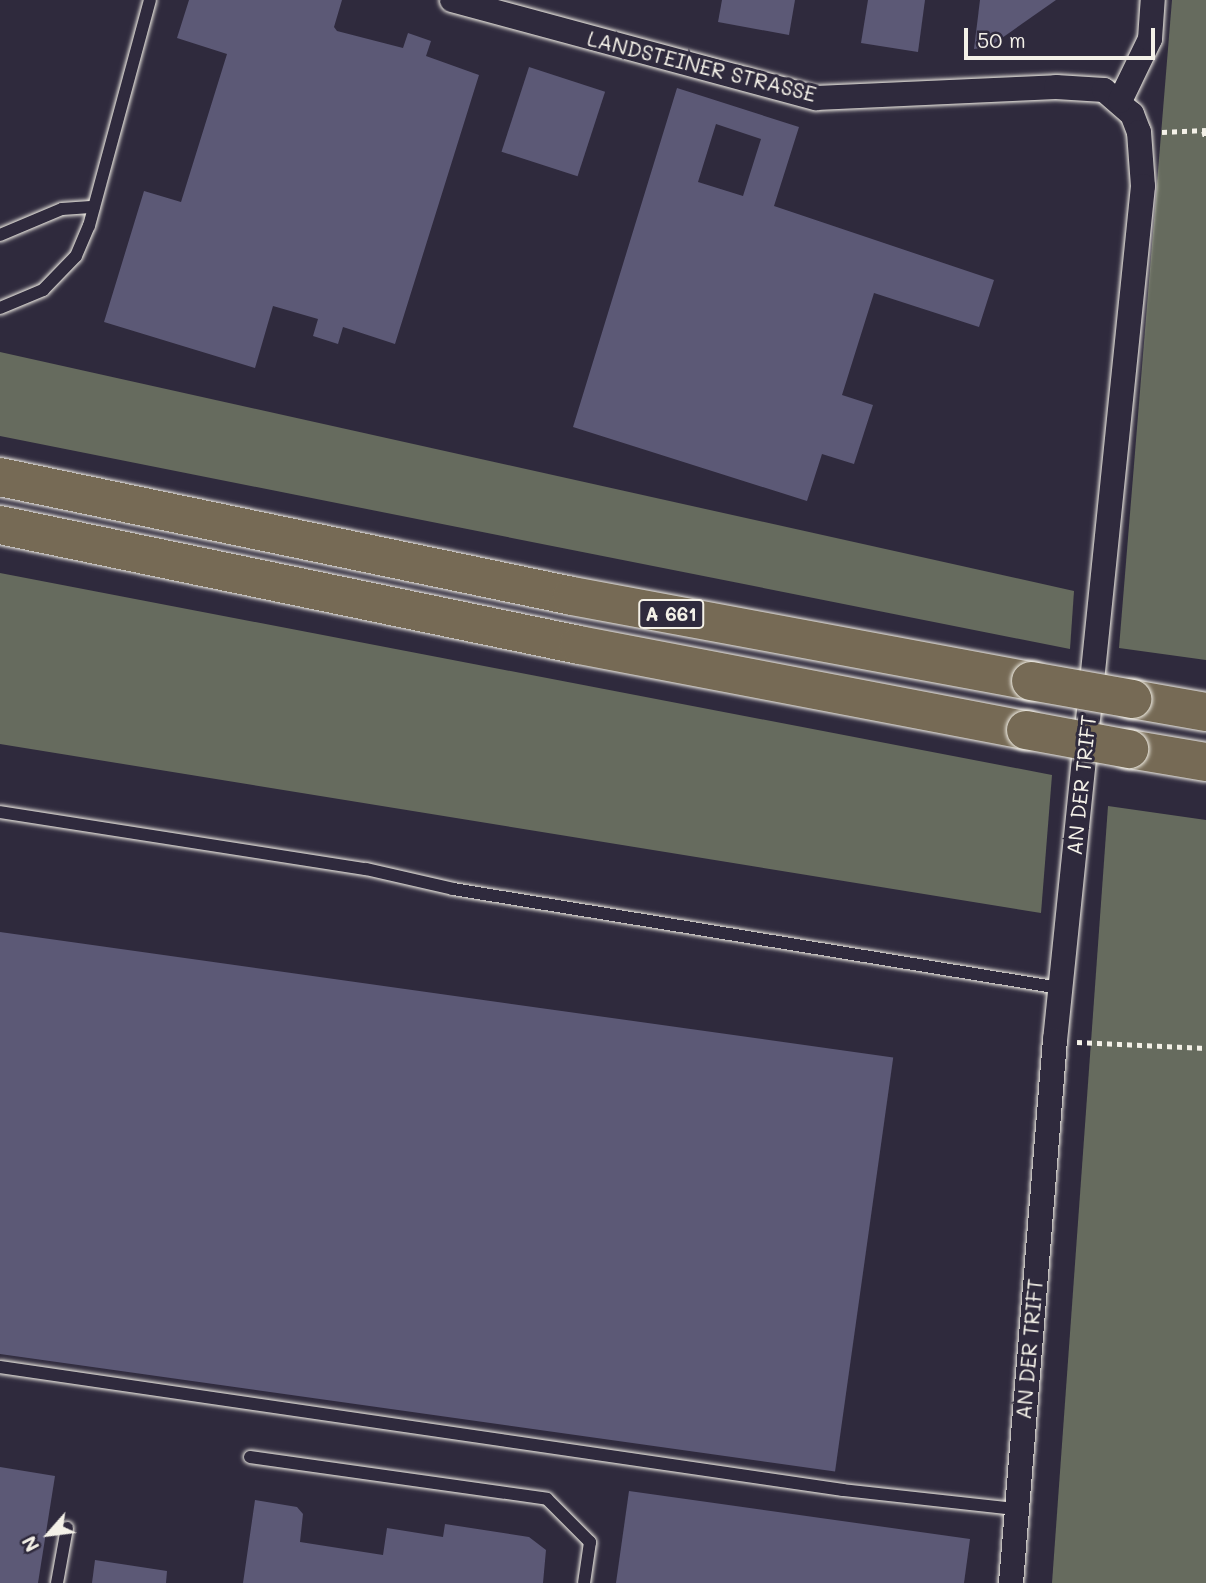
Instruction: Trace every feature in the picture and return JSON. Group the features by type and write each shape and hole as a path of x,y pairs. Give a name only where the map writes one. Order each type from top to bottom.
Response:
{"highway":[{"name":"A 661","path":"0,477 572,596 1206,712"},
{"name":"A 661","path":"0,525 566,642 1206,762"}],"street":[{"name":"LANDSTEINER STRASSE","path":"452,0 816,98 1077,86 1104,90 1120,101"},
{"path":"1120,101 1150,39 1153,0"},
{"name":"AN DER TRIFT","path":"1011,1583 1055,1040 1143,186 1139,132 1132,114 1120,101"}],"lane":[{"path":"0,308 43,290 76,256 94,207 150,0"},
{"path":"0,235 62,209 94,207"},
{"path":"0,812 366,869 453,890 1060,988"},
{"path":"0,1367 843,1490 1016,1509"},
{"path":"250,1457 547,1499 590,1542 584,1583"},
{"path":"57,1583 67,1528"}],"path":[{"path":"1139,132 1205,131 1206,139"},
{"path":"1055,1040 1206,1048"}],"green space":[{"path":"1172,0 1206,0 1206,660 1119,648"},
{"path":"0,352 1074,591 1070,649 0,436"},
{"path":"0,573 1052,775 1041,913 0,744"},
{"path":"1108,806 1206,820 1206,1583 1052,1583"}],"building":[{"path":"189,0 342,0 334,27 337,31 403,48 408,33 431,41 426,56 479,75 395,344 343,327 338,344 313,336 318,319 273,306 255,368 104,322 144,191 181,202 227,54 177,38"},
{"path":"722,0 795,0 789,35 718,22"},
{"path":"868,0 925,0 918,52 861,43"},
{"path":"980,0 1056,0 989,47 974,49"},
{"path":"529,67 605,92 578,176 501,152"},
{"path":"677,88 799,127 774,206 994,280 979,327 874,293 842,395 873,405 854,464 822,454 807,501 573,427","holes":["716,124 761,139 743,196 698,182"]},
{"path":"0,932 893,1058 835,1471 0,1354"},
{"path":"0,1467 55,1476 38,1583 0,1583"},
{"path":"629,1491 970,1539 964,1583 616,1583"},
{"path":"255,1500 297,1507 303,1514 300,1542 383,1555 387,1528 443,1537 445,1524 529,1537 546,1550 543,1583 243,1583"},
{"path":"95,1560 167,1571 166,1583 92,1583"}]}
